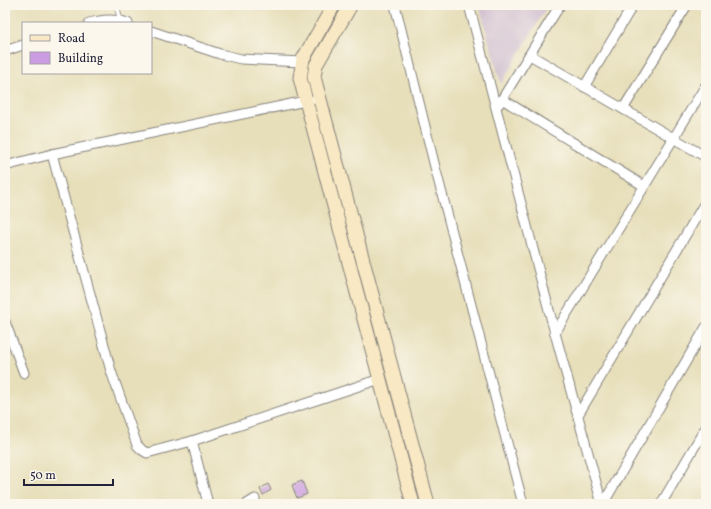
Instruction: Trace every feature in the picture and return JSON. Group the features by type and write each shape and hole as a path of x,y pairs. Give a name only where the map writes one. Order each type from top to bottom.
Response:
{"street":[{"path":"334,5 302,62 300,78 413,504"},
{"path":"351,5 316,65 314,77 428,504"},
{"path":"394,5 523,504"},
{"path":"469,5 500,103 555,333 602,504"},
{"path":"500,103 560,5"},
{"path":"584,87 634,5"},
{"path":"624,109 687,5"},
{"path":"94,22 104,20 124,22"},
{"path":"152,31 220,54 241,59 302,62"},
{"path":"5,51 22,45"},
{"path":"530,55 706,157"},
{"path":"555,333 706,85"},
{"path":"5,166 52,154 320,98"},
{"path":"500,103 644,186"},
{"path":"52,154 111,371 137,445 142,450 147,453 192,441 380,379"},
{"path":"578,415 706,201"},
{"path":"5,322 24,374"},
{"path":"602,504 706,327"},
{"path":"661,504 706,427"},
{"path":"192,441 208,504"}],"lane":[{"path":"117,5 124,22"}],"shaded area":[{"path":"479,5 548,5 501,84"}],"building":[{"path":"302,481 307,494 297,498 292,485"},
{"path":"268,484 271,490 263,495 260,489"},
{"path":"298,500 300,504 288,504"}]}
